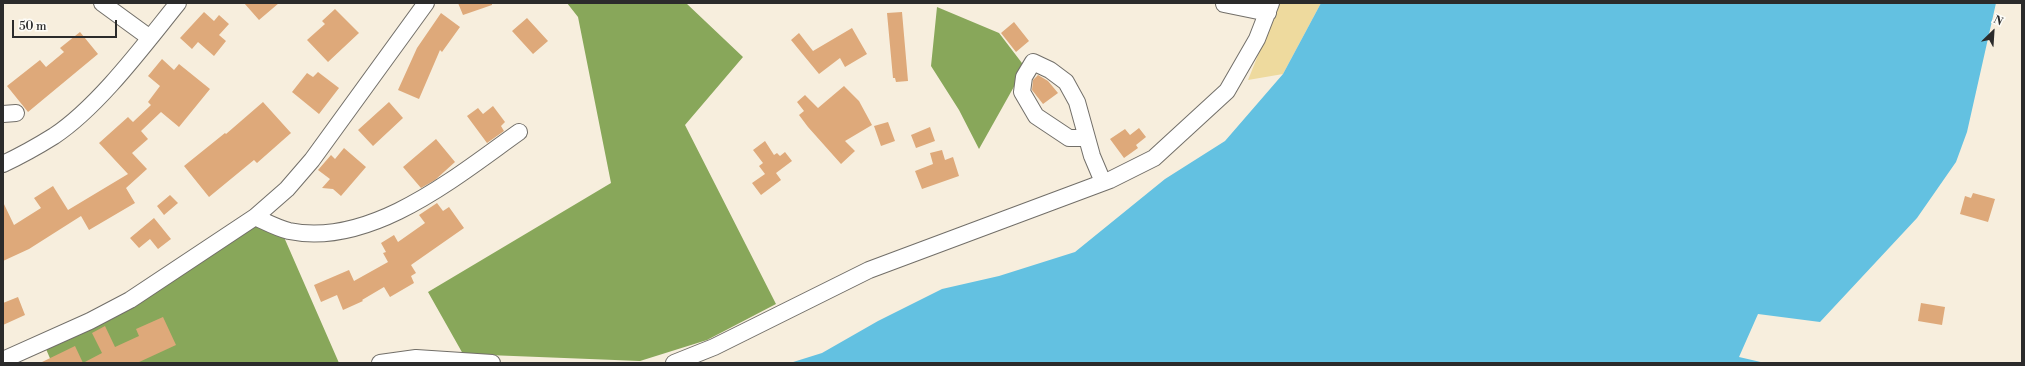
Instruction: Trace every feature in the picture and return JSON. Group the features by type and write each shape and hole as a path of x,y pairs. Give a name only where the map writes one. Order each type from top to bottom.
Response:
{"street":[{"path":"102,3 150,38"},
{"path":"4,161 54,136 71,123 100,95 150,38 178,3"},
{"path":"3,360 90,321 130,300 255,217 287,189 312,160 426,3"},
{"path":"674,363 714,347 869,270 1103,182 1154,158 1227,91 1257,40 1269,8 1224,4"},
{"path":"1086,138 1069,138 1036,116 1022,92 1024,77 1033,62 1050,70 1066,82 1077,102 1086,138 1103,182"},
{"path":"255,217 277,227 305,233 343,229 368,224 395,213 436,192 519,132"},
{"path":"380,363 416,358 492,363"}],"green space":[{"path":"567,3 686,3 743,57 685,125 776,304 707,340 640,361 463,354 428,292 611,183 578,17"},
{"path":"937,7 999,33 1025,67 979,149 959,110 931,66"},
{"path":"256,218 280,228 339,363 52,363 43,342"}],"sand":[{"path":"1279,3 1321,3 1283,74 1248,80"}],"water":[{"path":"1321,3 1996,3 1967,132 1956,162 1917,218 1820,322 1758,314 1739,357 1765,363 790,363 822,353 878,321 942,289 999,276 1075,252 1165,179 1225,141 1283,74"}],"building":[{"path":"244,3 279,3 259,20"},
{"path":"458,3 492,3 492,5 463,15"},
{"path":"335,9 359,33 328,62 307,40 325,24 322,21"},
{"path":"204,12 214,21 219,15 229,24 219,35 226,41 214,56 198,42 192,49 180,38"},
{"path":"902,12 908,81 896,82 895,78 893,78 887,13"},
{"path":"441,13 460,27 442,52 440,50 419,99 398,90 417,48"},
{"path":"527,18 548,41 533,54 512,31"},
{"path":"1014,22 1029,41 1016,52 1001,33"},
{"path":"852,28 867,54 845,67 840,58 819,74 791,40 799,33 813,51"},
{"path":"80,32 98,54 28,112 7,86 40,60 46,67 64,52 60,48"},
{"path":"162,59 174,70 179,64 210,89 179,127 161,112 141,131 148,139 132,153 147,169 126,188 135,203 89,230 81,216 29,249 3,261 3,202 14,225 41,208 34,198 53,186 68,210 128,174 99,143 128,117 133,122 151,105 148,102 160,86 148,76"},
{"path":"318,72 339,88 319,114 292,92 307,73 313,77"},
{"path":"1038,75 1048,81 1058,93 1043,104 1032,90 1033,80"},
{"path":"844,86 859,101 872,125 845,141 855,151 841,164 799,115 804,111 797,102 805,95 818,108"},
{"path":"263,102 291,133 257,163 254,160 209,197 184,166 225,133 226,134"},
{"path":"389,102 403,118 373,146 358,130"},
{"path":"493,106 505,122 501,126 504,131 487,143 467,116 478,108 483,114"},
{"path":"888,122 895,141 881,146 874,126"},
{"path":"930,127 935,141 916,148 911,135"},
{"path":"1139,128 1146,137 1136,145 1138,148 1124,158 1110,139 1125,129 1130,135"},
{"path":"436,139 455,162 435,180 421,188 403,167"},
{"path":"765,141 774,155 777,153 780,156 785,152 792,161 776,173 781,180 761,195 752,183 765,174 759,166 763,163 753,150"},
{"path":"344,148 366,167 341,196 333,189 322,188 330,179 318,170 331,155 335,159"},
{"path":"942,150 945,160 953,157 959,176 922,189 915,171 933,164 930,153"},
{"path":"1973,193 1995,199 1988,222 1960,214 1965,196 1971,198"},
{"path":"170,195 178,203 164,215 157,206"},
{"path":"437,203 443,211 449,207 464,228 411,265 416,273 411,276 414,283 390,297 384,287 362,300 363,301 343,310 337,295 321,302 314,285 349,270 354,281 388,262 383,253 386,252 381,243 394,235 398,242 425,223 419,215"},
{"path":"154,218 171,239 158,249 150,239 139,248 130,238"},
{"path":"18,297 25,315 3,325 3,303"},
{"path":"1921,303 1945,307 1942,325 1918,321"},
{"path":"163,317 176,345 137,363 83,363 102,353 92,333 105,326 115,347 139,336 136,329"},
{"path":"75,346 83,363 40,363"}]}
